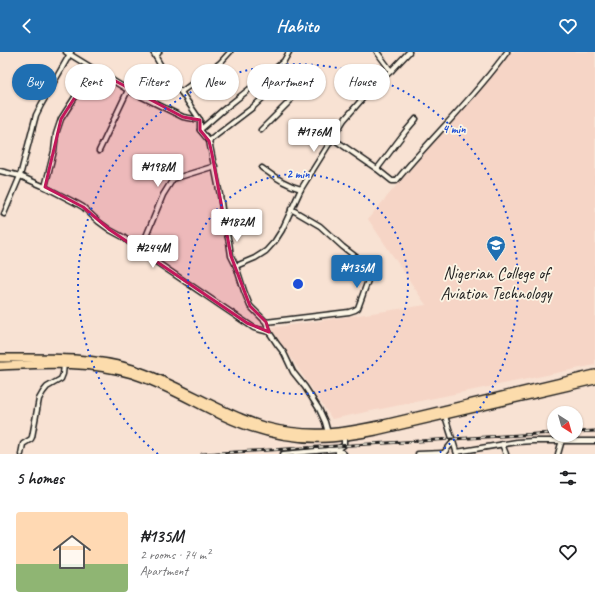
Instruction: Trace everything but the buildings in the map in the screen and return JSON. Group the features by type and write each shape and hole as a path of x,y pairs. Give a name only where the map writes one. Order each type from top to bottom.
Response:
{"highway":[{"path":"0,358 61,358 113,363 151,375 172,384 228,413 266,427 328,433 384,424 595,374"},
{"path":"0,366 64,364 109,368 133,374 157,384 234,421 279,435 308,438 328,438 376,432 595,380"}],"street":[{"path":"153,52 160,64"},
{"path":"156,57 160,52"},
{"path":"183,90 220,62 230,52"},
{"path":"200,130 284,61 289,52"},
{"path":"377,52 391,71"},
{"path":"236,266 255,258 266,251 276,241 300,189 344,120 370,90 391,71 408,52"},
{"path":"332,138 378,169 392,181 396,181 494,70 507,52"},
{"path":"4,214 20,176 36,116 69,53 86,64"},
{"path":"209,141 275,89 289,98 290,101 261,130"},
{"path":"183,95 200,120 200,130 209,141 231,256 250,306 266,322 269,332 284,353 293,372 319,409 328,433"},
{"path":"99,151 124,98"},
{"path":"45,187 54,151 56,134 61,119 73,100"},
{"path":"148,100 183,117 200,120"},
{"path":"378,169 416,119"},
{"path":"140,251 163,195 173,179 215,166"},
{"path":"262,168 289,186 300,189"},
{"path":"0,171 20,176 83,207 110,230 254,328 269,332"},
{"path":"266,322 350,312 355,310 358,308 371,272 368,266 343,247 320,226 292,209"},
{"path":"21,454 23,444 32,437 39,399 47,387 61,379 64,364"},
{"path":"445,416 457,453 502,444 547,441"},
{"path":"338,452 344,445 344,436"},
{"path":"583,441 595,441"},
{"path":"418,454 444,454 454,442"},
{"path":"558,454 561,442"},
{"path":"502,444 506,454"},
{"path":"283,454 338,452 344,454"}],"highlighted area":[{"path":"93,69 183,117 200,120 200,130 209,141 212,154 231,256 250,306 266,322 269,332 247,323 110,230 83,207 45,187 61,119"}],"shaded area":[{"name":"Nigerian College of Aviation Technology","path":"510,52 595,52 595,365 332,419 271,328 426,305 368,219"}],"railway":[{"path":"583,432 595,431"},
{"path":"202,454 547,433"}],"place":[{"name":"Nigerian College of Aviation Technology","path":"496,262"}]}
